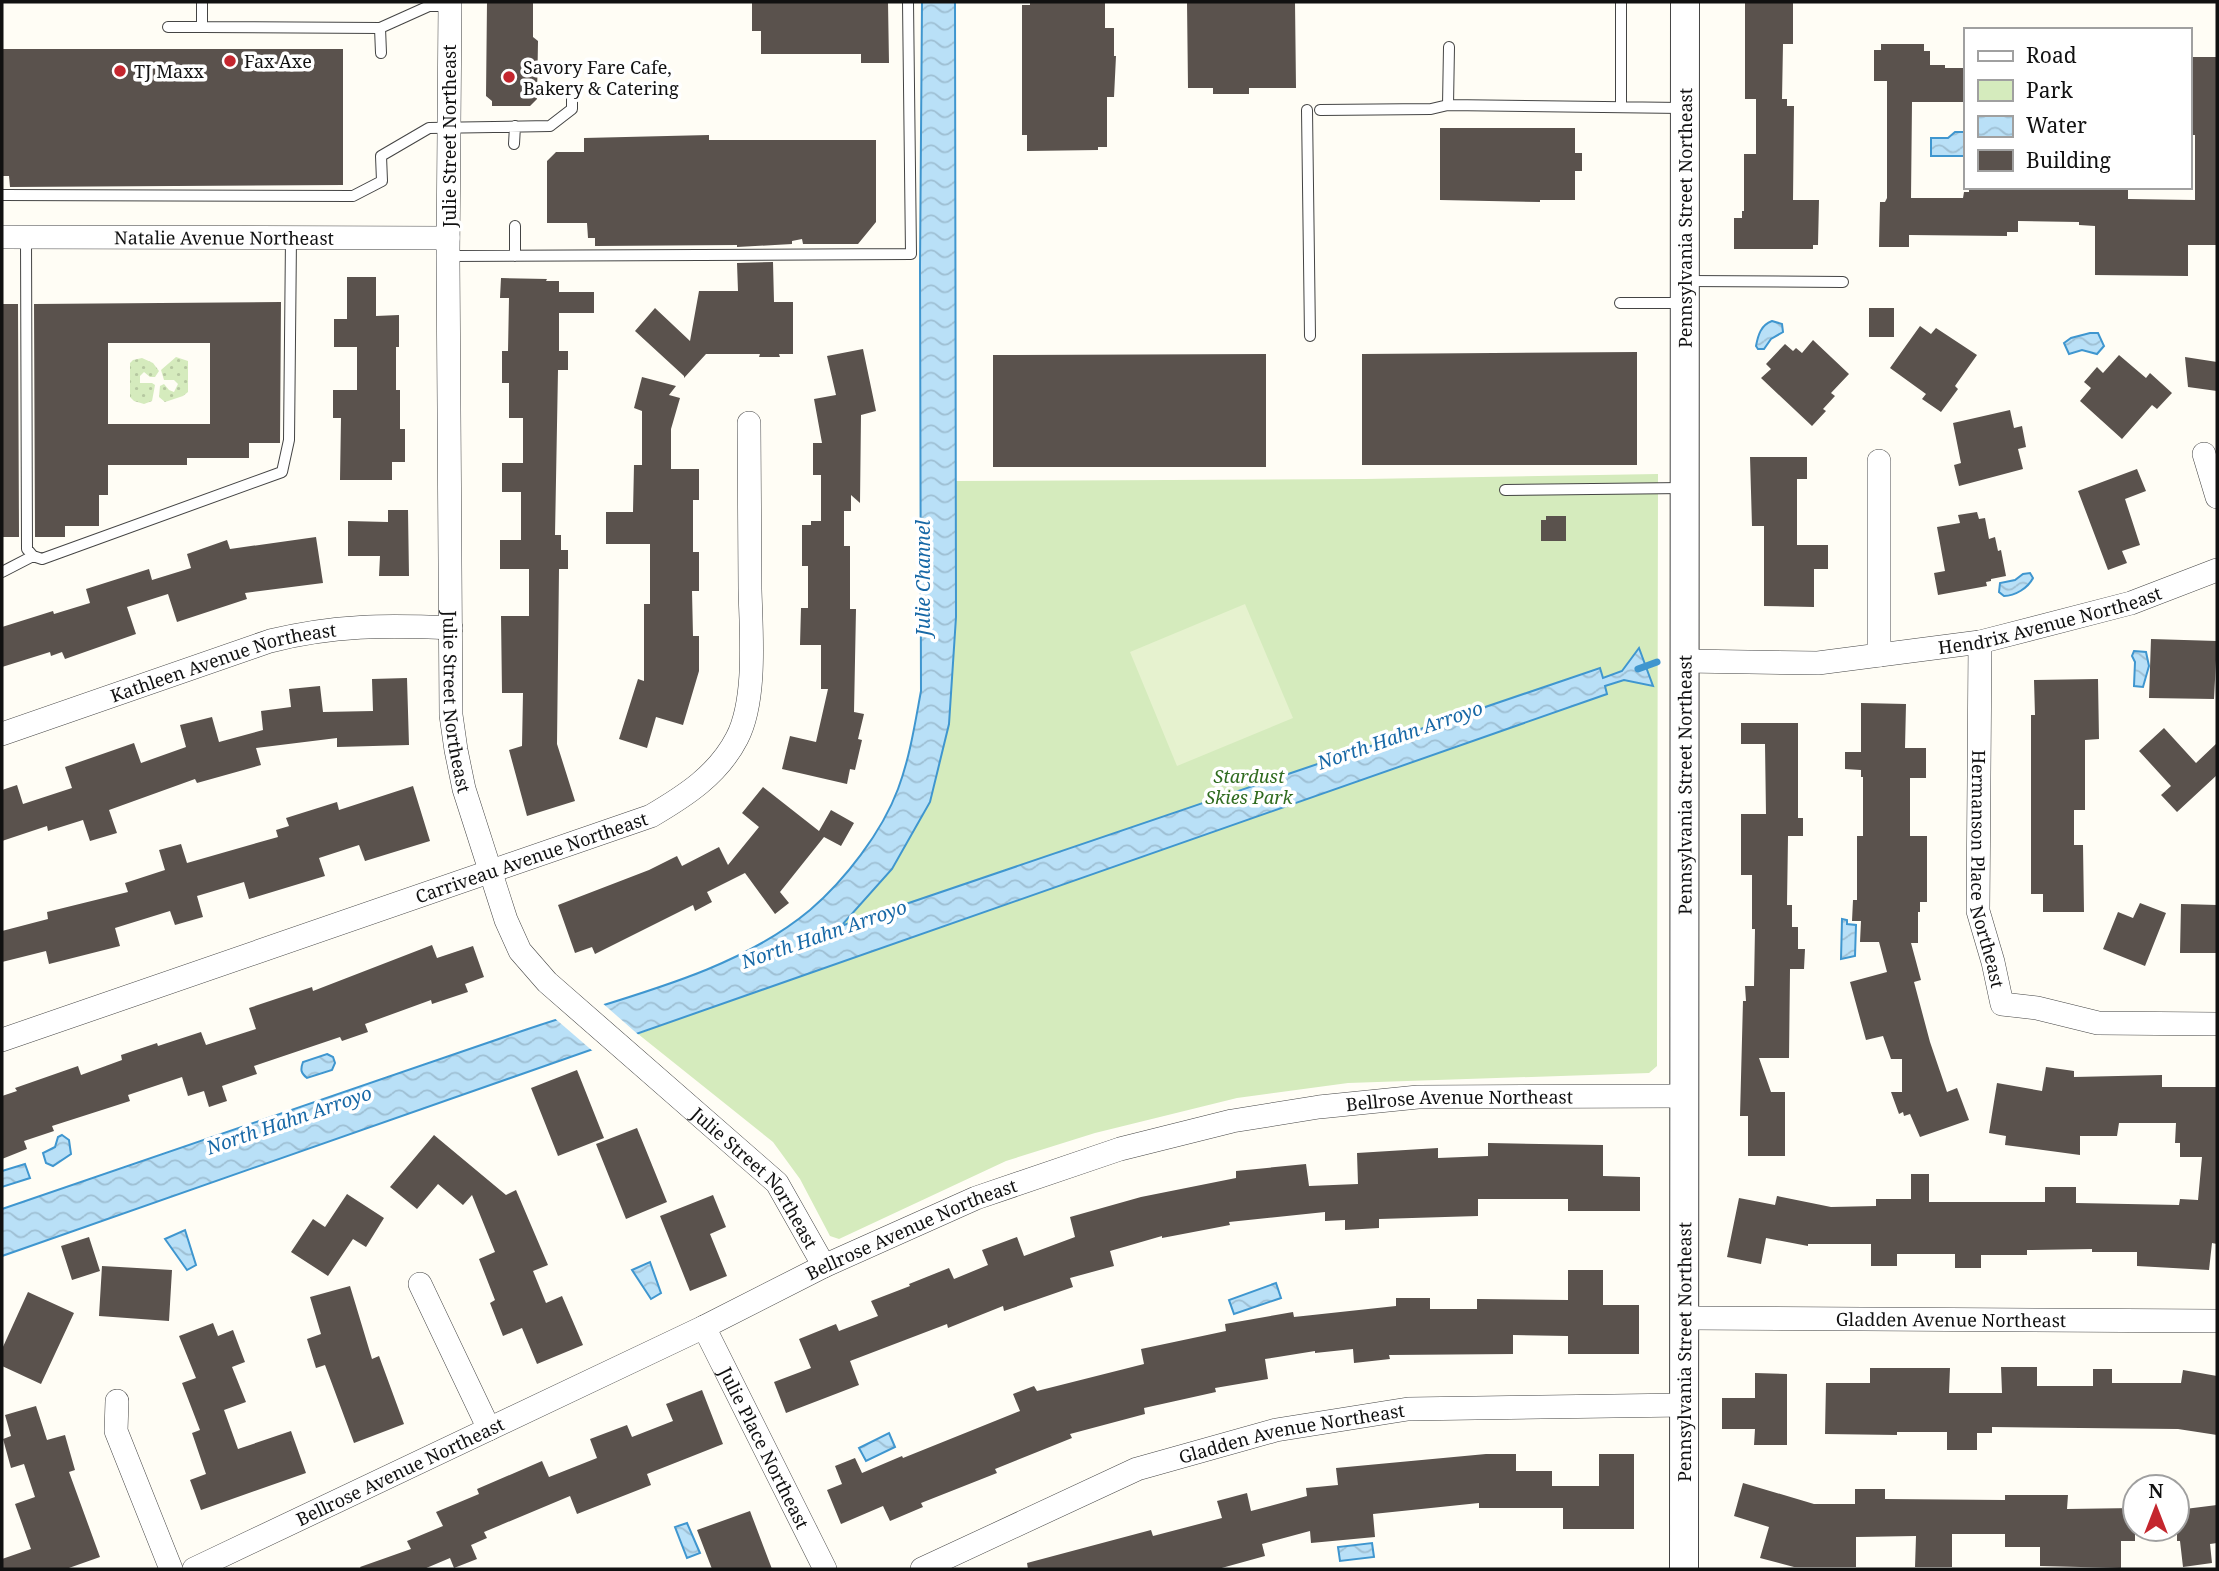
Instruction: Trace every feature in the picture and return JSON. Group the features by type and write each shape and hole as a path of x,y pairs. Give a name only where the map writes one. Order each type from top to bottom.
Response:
{"street":[{"name":"Pennsylvania Street Northeast","path":"1684,1569 1685,2"},
{"name":"Julie Street Northeast","path":"450,4 448,247 451,715 464,789 506,920 520,951 547,982 778,1182 824,1266"},
{"name":"Natalie Avenue Northeast","path":"2,237 291,238 448,247"},
{"name":"Carriveau Avenue Northeast","path":"2,1040 651,816 689,794 716,768 738,737 748,698 751,654 749,423"},
{"path":"2204,454 2217,497"},
{"path":"1879,461 1879,655"},
{"name":"Hendrix Avenue Northeast","path":"1685,661 1818,663 1979,642 2131,603 2217,570"},
{"name":"Kathleen Avenue Northeast","path":"2,734 270,641 307,632 397,625 451,628"},
{"name":"Hermanson Place Northeast","path":"1979,642 1978,911 2002,1004 2037,1008 2098,1023 2217,1024"},
{"name":"Bellrose Avenue Northeast","path":"194,1569 704,1327 824,1266 976,1198 1120,1149 1232,1121 1320,1107 1418,1097 1685,1096"},
{"path":"420,1284 489,1429"},
{"name":"Gladden Avenue Northeast","path":"1685,1318 2217,1321"},
{"name":"Julie Place Northeast","path":"704,1327 825,1569"},
{"path":"117,1401 116,1431 171,1569"},
{"name":"Gladden Avenue Northeast","path":"922,1569 1137,1469 1276,1430 1408,1409 1685,1405"}],"lane":[{"path":"201,2 201,27"},
{"path":"448,247 515,256 911,254 908,2"},
{"path":"1621,2 1621,107"},
{"path":"168,27 380,28 429,6 450,4"},
{"path":"380,28 381,53"},
{"path":"1448,105 1449,47"},
{"path":"2,195 353,196 382,181 381,156 429,128 550,126 572,109 572,99"},
{"path":"1320,110 1431,110 1448,105 1685,108"},
{"path":"1307,110 1310,335"},
{"path":"514,144 515,126"},
{"path":"515,226 515,256"},
{"path":"26,237 27,549 33,556 42,559 282,472 289,440 291,238"},
{"path":"1620,303 1684,292 1843,282"},
{"path":"1505,490 1684,488"},
{"path":"2,572 33,556"}],"green space":[{"path":"176,357 188,361 188,392 165,402 159,397 160,386 164,384 174,392 178,384 174,380 164,380 161,370"},
{"path":"142,358 153,363 159,371 155,377 144,372 140,376 140,383 155,385 152,401 144,404 130,397 130,363"},
{"name":"Stardust Skies Park","path":"1658,474 1657,1066 1649,1073 1348,1083 1237,1098 1095,1133 1006,1161 839,1239 830,1236 800,1179 773,1142 638,1034 699,1012 840,927 949,724 956,617 955,481"},
{"path":"1245,604 1293,718 1177,766 1130,652"}],"water":[{"name":"Julie Channel","path":"922,2 955,2 956,617 949,724 930,802 892,869 841,926 1600,668 1603,678 1622,671 1639,648 1653,686 1624,680 1605,686 1607,694 2,1256 2,1209 709,969 779,933 810,910 861,854 882,822 898,789 909,752 921,691"},
{"path":"1955,132 1964,132 1964,156 1931,156 1931,138 1948,138"},
{"path":"1772,321 1782,324 1783,332 1771,339 1764,349 1758,349 1756,346 1761,331"},
{"path":"2098,333 2104,346 2097,354 2082,350 2069,354 2064,343 2071,338"},
{"path":"2030,573 2033,578 2021,591 2004,596 1999,592 2000,583"},
{"path":"2134,651 2146,652 2149,666 2143,687 2134,686"},
{"path":"1842,919 1847,920 1847,924 1856,925 1855,956 1841,959"},
{"path":"327,1054 333,1057 335,1063 332,1070 307,1078 302,1071 303,1062"},
{"path":"62,1135 69,1140 71,1154 53,1166 46,1163 43,1153 55,1147 58,1137"},
{"path":"25,1164 30,1178 2,1187 2,1171"},
{"path":"185,1230 196,1265 187,1270 165,1239"},
{"path":"650,1262 661,1293 651,1299 632,1270"},
{"path":"1276,1283 1281,1298 1234,1314 1229,1300"},
{"path":"889,1433 895,1447 866,1461 859,1448"},
{"path":"687,1523 700,1553 687,1558 675,1527"},
{"path":"1372,1543 1374,1557 1340,1561 1338,1547"}],"pier":[{"path":"600,1001 641,1037 595,1053 552,1016"}],"building":[{"path":"487,2 533,2 533,37 538,41 537,99 530,106 492,106 492,101 486,96"},
{"path":"752,2 888,2 889,63 861,63 861,54 761,54 761,31 752,31"},
{"path":"1030,2 1105,2 1105,28 1114,28 1116,56 1114,97 1107,97 1107,147 1098,147 1098,150 1027,151 1027,135 1022,135 1022,5 1030,5"},
{"path":"1187,2 1295,2 1296,88 1249,88 1249,94 1213,94 1213,88 1188,88"},
{"path":"1745,2 1793,2 1793,44 1783,44 1782,99 1787,99 1787,106 1794,106 1793,200 1819,200 1818,245 1813,245 1813,249 1734,249 1734,218 1742,218 1744,211 1744,154 1756,154 1756,99 1745,99"},
{"path":"1881,44 1924,44 1924,51 1930,51 1930,65 1964,68 1964,102 1912,102 1911,198 1963,198 1964,192 1969,192 1969,189 2128,189 2128,199 2195,200 2195,135 2191,135 2191,57 2217,57 2217,245 2188,245 2188,276 2095,275 2095,226 2079,225 2079,222 2018,221 2018,232 2007,232 2007,236 1909,235 1909,247 1879,247 1880,202 1885,202 1887,198 1887,81 1874,81 1874,50 1881,50"},
{"path":"2,49 343,49 343,185 10,187 9,176 2,176"},
{"path":"1440,128 1575,128 1575,153 1582,153 1582,171 1575,171 1575,200 1440,200"},
{"path":"709,135 709,140 876,140 876,222 858,244 803,244 802,239 792,241 792,244 737,247 595,246 595,238 588,238 587,223 547,223 547,161 556,152 584,152 584,138"},
{"path":"773,262 774,302 793,302 793,354 759,357 760,354 706,354 684,378 635,331 655,308 690,341 699,291 738,291 737,263"},
{"path":"347,277 376,277 376,316 399,315 396,390 400,390 400,429 405,429 405,462 392,462 392,480 340,480 341,418 333,418 333,390 357,390 357,347 334,347 334,319 347,319"},
{"path":"501,278 547,279 546,281 559,281 559,292 594,292 594,313 559,313 559,351 568,351 568,370 558,370 555,535 561,535 561,550 568,550 568,569 559,569 557,744 575,801 527,816 509,750 522,746 523,693 502,693 501,616 529,616 529,569 500,569 500,540 521,540 521,492 502,492 502,463 523,463 523,418 509,418 509,383 502,383 502,351 508,351 509,298 500,298"},
{"path":"281,302 280,443 249,443 249,458 187,458 187,465 108,465 108,495 99,495 99,526 65,526 65,537 35,537 34,304","holes":["108,343 210,343 210,424 108,424"]},
{"path":"2,304 18,304 19,537 2,537"},
{"path":"1869,308 1894,308 1894,337 1869,337"},
{"path":"1920,326 1931,334 1936,328 1977,355 1941,412 1922,399 1926,394 1890,368"},
{"path":"1813,340 1849,374 1831,393 1835,396 1812,426 1761,378 1771,369 1766,364 1785,344 1793,351 1796,348 1802,353"},
{"path":"863,349 876,411 861,415 860,503 851,495 851,511 844,511 844,546 850,546 850,609 856,609 854,712 864,714 858,739 862,740 855,770 850,769 847,784 782,769 790,736 816,742 828,689 821,689 821,645 800,645 801,608 808,608 808,566 802,566 802,525 821,521 821,475 813,475 813,443 822,443 814,399 836,395 827,356"},
{"path":"1637,352 1637,465 1362,465 1362,354"},
{"path":"1266,354 1266,467 993,467 993,355"},
{"path":"2119,355 2146,378 2150,373 2172,393 2157,409 2152,405 2122,439 2080,401 2091,388 2084,382 2097,367 2103,373"},
{"path":"2185,357 2217,362 2217,391 2188,387"},
{"path":"642,377 676,386 669,395 680,398 671,429 671,469 699,469 699,500 693,500 693,552 699,552 699,591 692,591 693,636 699,636 699,671 683,725 656,717 647,748 619,739 638,679 644,681 644,604 650,604 650,544 606,544 606,512 633,512 634,465 642,465 642,411 634,408"},
{"path":"2010,410 2014,428 2022,426 2026,447 2018,449 2023,469 1959,486 1954,465 1961,463 1953,423"},
{"path":"1750,457 1807,457 1807,479 1797,479 1797,545 1828,545 1828,569 1814,569 1814,607 1764,606 1764,526 1752,526"},
{"path":"2137,469 2146,491 2125,499 2140,545 2122,551 2127,563 2108,570 2078,491"},
{"path":"388,510 408,510 409,576 379,576 380,556 348,556 348,521 388,522"},
{"path":"1977,512 1979,519 1985,518 1989,539 1995,537 1998,551 2001,550 2006,576 1991,579 1986,582 1987,586 1938,595 1934,573 1945,571 1937,527 1960,523 1958,515"},
{"path":"1546,516 1566,516 1566,541 1541,541 1541,520 1546,520"},
{"path":"316,537 323,583 245,593 247,599 177,622 168,594 127,607 136,634 65,659 62,652 51,656 50,652 2,667 2,627 90,603 86,589 149,569 152,580 191,568 187,554 227,540 230,549"},
{"path":"2151,639 2217,641 2214,699 2149,698"},
{"path":"407,678 409,745 337,747 337,738 256,748 261,765 197,783 195,779 109,810 117,833 90,841 83,820 48,831 47,826 2,841 2,790 17,785 23,804 72,788 65,767 134,743 141,763 186,747 180,725 212,717 219,742 263,730 261,711 291,707 289,689 320,686 323,712 373,711 372,679"},
{"path":"2098,679 2099,739 2085,740 2085,810 2074,810 2074,845 2083,845 2084,912 2043,912 2043,894 2031,894 2031,715 2035,715 2034,680"},
{"path":"1861,703 1906,704 1905,748 1926,748 1926,778 1910,778 1910,836 1927,836 1927,902 1920,902 1918,943 1911,943 1921,980 1914,982 1947,1092 1957,1088 1969,1120 1920,1137 1910,1114 1899,1114 1891,1092 1902,1092 1902,1059 1891,1059 1883,1036 1866,1040 1850,982 1887,972 1879,942 1860,942 1861,921 1852,921 1853,900 1857,900 1857,836 1863,836 1863,777 1861,770 1845,769 1845,752 1861,752"},
{"path":"1741,723 1798,723 1798,818 1803,818 1803,836 1788,836 1787,905 1792,905 1792,927 1798,927 1798,949 1805,949 1804,969 1790,969 1789,1058 1759,1058 1771,1092 1785,1092 1785,1156 1748,1156 1748,1116 1740,1116 1743,1001 1746,1001 1745,986 1754,986 1755,929 1752,929 1752,875 1741,875 1741,814 1766,814 1765,744 1741,744"},
{"path":"2164,728 2196,763 2217,743 2217,775 2177,812 2161,795 2171,786 2139,751"},
{"path":"413,786 430,841 365,861 359,845 319,858 325,876 249,899 244,882 197,896 203,917 175,925 170,911 115,928 120,946 49,964 46,951 2,962 2,931 48,919 47,912 128,892 125,883 165,870 159,850 181,844 187,863 278,837 276,830 289,826 286,818 337,802 339,810"},
{"path":"763,787 819,831 831,810 854,823 841,846 824,837 780,892 789,903 775,914 745,873 707,892 712,902 695,911 693,905 595,954 592,947 575,953 558,905 649,870 677,856 682,866 719,847 728,865 759,827 742,813"},
{"path":"2140,903 2166,913 2145,966 2103,949 2118,912 2133,918"},
{"path":"2181,904 2217,905 2217,953 2180,953"},
{"path":"432,945 437,958 473,946 484,977 465,984 468,992 432,1004 431,1000 365,1024 368,1032 342,1041 340,1037 254,1066 257,1074 222,1086 227,1101 209,1107 204,1091 188,1096 182,1077 128,1095 130,1101 52,1126 54,1131 24,1141 27,1149 2,1159 2,1096 17,1091 15,1088 78,1066 81,1075 122,1060 121,1055 201,1032 206,1045 256,1029 249,1008 312,987 313,991"},
{"path":"2046,1067 2074,1071 2074,1077 2162,1075 2162,1087 2217,1087 2217,1244 2212,1243 2209,1270 2137,1266 2137,1252 2092,1252 2092,1249 2027,1250 2027,1255 1981,1255 1981,1268 1955,1268 1955,1254 1897,1254 1897,1266 1871,1266 1871,1244 1808,1246 1766,1238 1761,1264 1727,1257 1739,1198 1775,1205 1777,1196 1831,1207 1876,1206 1876,1199 1911,1199 1911,1174 1929,1174 1929,1202 2045,1202 2045,1187 2076,1187 2076,1203 2179,1205 2180,1199 2198,1200 2202,1157 2180,1157 2180,1143 2175,1143 2176,1123 2119,1123 2117,1136 2080,1136 2080,1155 2005,1145 2006,1136 1989,1133 1997,1083 2042,1091"},
{"path":"577,1070 604,1138 558,1156 531,1088"},
{"path":"637,1128 667,1202 626,1219 596,1144"},
{"path":"434,1135 506,1195 516,1190 548,1265 533,1271 546,1303 562,1296 583,1345 537,1364 522,1328 503,1336 490,1303 495,1300 479,1259 495,1252 472,1195 463,1205 438,1184 417,1209 390,1187"},
{"path":"1488,1143 1603,1145 1603,1176 1640,1177 1640,1211 1568,1211 1568,1199 1478,1199 1478,1216 1379,1219 1379,1228 1345,1230 1345,1220 1325,1221 1325,1212 1229,1222 1230,1225 1162,1236 1110,1251 1114,1266 1070,1278 1073,1287 1004,1311 1003,1306 948,1328 947,1324 850,1361 859,1385 786,1413 774,1382 811,1368 799,1339 836,1324 839,1331 878,1316 871,1301 949,1268 954,1279 988,1265 982,1250 1017,1237 1024,1256 1075,1237 1070,1217 1141,1197 1236,1178 1236,1171 1306,1164 1309,1186 1358,1184 1357,1153 1438,1148 1438,1158 1488,1156"},
{"path":"347,1194 384,1218 366,1247 353,1239 328,1276 291,1252 313,1219 325,1227"},
{"path":"713,1195 726,1227 710,1234 727,1276 690,1291 660,1216"},
{"path":"89,1237 100,1271 72,1280 61,1246"},
{"path":"102,1266 172,1270 169,1321 99,1316"},
{"path":"1568,1270 1603,1270 1603,1305 1639,1305 1639,1354 1568,1354 1568,1336 1513,1335 1513,1354 1389,1355 1390,1359 1354,1363 1353,1349 1315,1351 1265,1359 1268,1379 1215,1388 1216,1392 1144,1408 1145,1414 1070,1434 1072,1438 995,1469 997,1473 921,1503 923,1507 890,1521 883,1506 841,1524 827,1490 842,1484 835,1466 855,1458 862,1473 1020,1411 1013,1394 1034,1386 1037,1391 1144,1364 1141,1349 1226,1331 1225,1324 1293,1312 1294,1317 1396,1306 1396,1298 1430,1298 1430,1309 1477,1309 1477,1299 1568,1300"},
{"path":"350,1286 372,1359 379,1356 404,1424 354,1443 325,1365 316,1368 307,1339 321,1334 310,1297"},
{"path":"28,1292 74,1313 41,1384 2,1366 2,1349"},
{"path":"213,1323 218,1336 233,1330 245,1362 232,1367 246,1402 224,1410 238,1449 291,1431 306,1473 201,1510 190,1480 206,1474 192,1433 200,1430 182,1383 196,1378 179,1336"},
{"path":"2001,1367 2037,1367 2037,1386 2093,1386 2093,1369 2112,1369 2112,1383 2181,1383 2183,1370 2217,1376 2217,1435 2178,1429 1992,1427 1992,1433 1977,1433 1977,1450 1947,1450 1947,1432 1897,1432 1897,1435 1825,1434 1826,1383 1870,1383 1870,1368 1950,1368 1949,1393 2002,1393"},
{"path":"1755,1373 1787,1374 1787,1445 1754,1445 1755,1429 1722,1429 1722,1398 1755,1398"},
{"path":"702,1390 723,1444 647,1474 651,1485 577,1514 570,1496 484,1532 487,1538 471,1545 477,1559 454,1568 450,1558 424,1569 361,1569 360,1567 411,1549 407,1541 443,1526 436,1512 479,1494 477,1489 542,1461 549,1477 597,1458 590,1439 627,1425 632,1437 673,1421 666,1404"},
{"path":"36,1406 47,1440 65,1435 75,1470 69,1472 100,1557 66,1569 2,1569 2,1559 31,1549 15,1504 35,1497 24,1464 11,1468 3,1439 11,1436 5,1415"},
{"path":"1486,1454 1516,1454 1516,1471 1552,1471 1552,1486 1599,1486 1599,1454 1634,1454 1634,1529 1563,1529 1563,1508 1479,1508 1479,1503 1373,1514 1375,1537 1311,1543 1310,1531 1262,1544 1265,1556 1218,1569 1028,1569 1027,1563 1151,1530 1153,1536 1222,1518 1217,1501 1247,1493 1251,1511 1307,1496 1306,1488 1338,1485 1336,1468"},
{"path":"1743,1483 1814,1504 1855,1504 1855,1489 1885,1489 1885,1499 2005,1500 2005,1495 2068,1495 2067,1509 2121,1508 2121,1568 2040,1566 2040,1547 2005,1547 2005,1534 1952,1534 1952,1567 1915,1567 1916,1536 1856,1537 1856,1567 1794,1567 1760,1558 1769,1527 1734,1516"},
{"path":"2217,1505 2217,1543 2210,1544 2212,1563 2183,1567 2180,1543 2191,1543 2191,1508"},
{"path":"750,1511 772,1569 712,1569 697,1530"}],"waterway":[{"name":"North Hahn Arroyo","path":"1638,669 1657,662"}],"place":[{"name":"Fax Axe","path":"230,61"},
{"name":"TJ Maxx","path":"120,71"},
{"name":"Savory Fare Cafe, Bakery & Catering","path":"509,77"}]}
